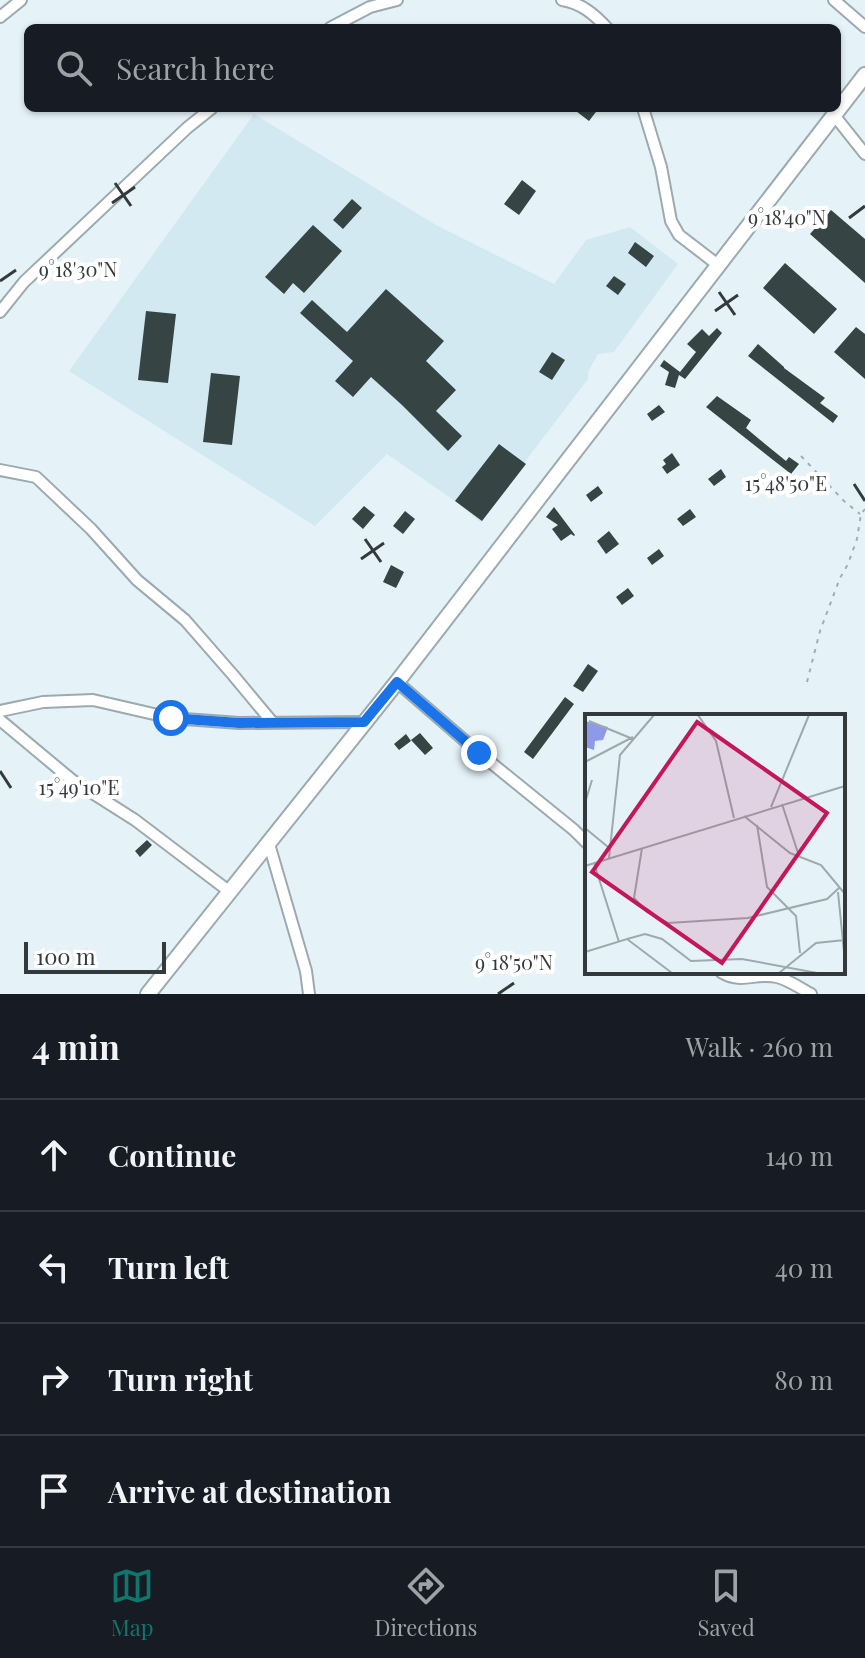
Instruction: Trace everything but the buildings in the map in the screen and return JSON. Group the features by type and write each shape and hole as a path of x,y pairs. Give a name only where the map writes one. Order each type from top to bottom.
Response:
{"main road":[{"path":"841,106 865,75"},
{"path":"148,994 397,682 836,112"}],"street":[{"path":"0,17 21,0"},
{"path":"338,24 370,7 397,0"},
{"path":"562,0 574,2 603,24"},
{"path":"834,0 865,27"},
{"path":"0,312 24,282 207,112"},
{"path":"644,112 661,167 671,221 679,235 718,265"},
{"path":"834,115 865,154"},
{"path":"0,470 36,477 91,529 137,580 185,620 273,723"},
{"path":"397,682 585,841"},
{"path":"0,711 43,702 93,700 171,718 239,723 364,722"},
{"path":"0,720 72,780 135,820 230,892"},
{"path":"269,844 306,971 309,994"},
{"path":"724,974 731,978 777,977 811,994"}],"path":[{"path":"801,456 844,501 861,514"},
{"path":"807,682 820,631 848,564 865,509"}],"shaded area":[{"path":"254,114 436,225 554,284 586,240 630,227 678,264 614,352 598,354 588,372 588,379 481,523 387,454 315,526 69,371"}],"route":[{"path":"171,718 239,723 364,722 397,682 479,753"}]}
